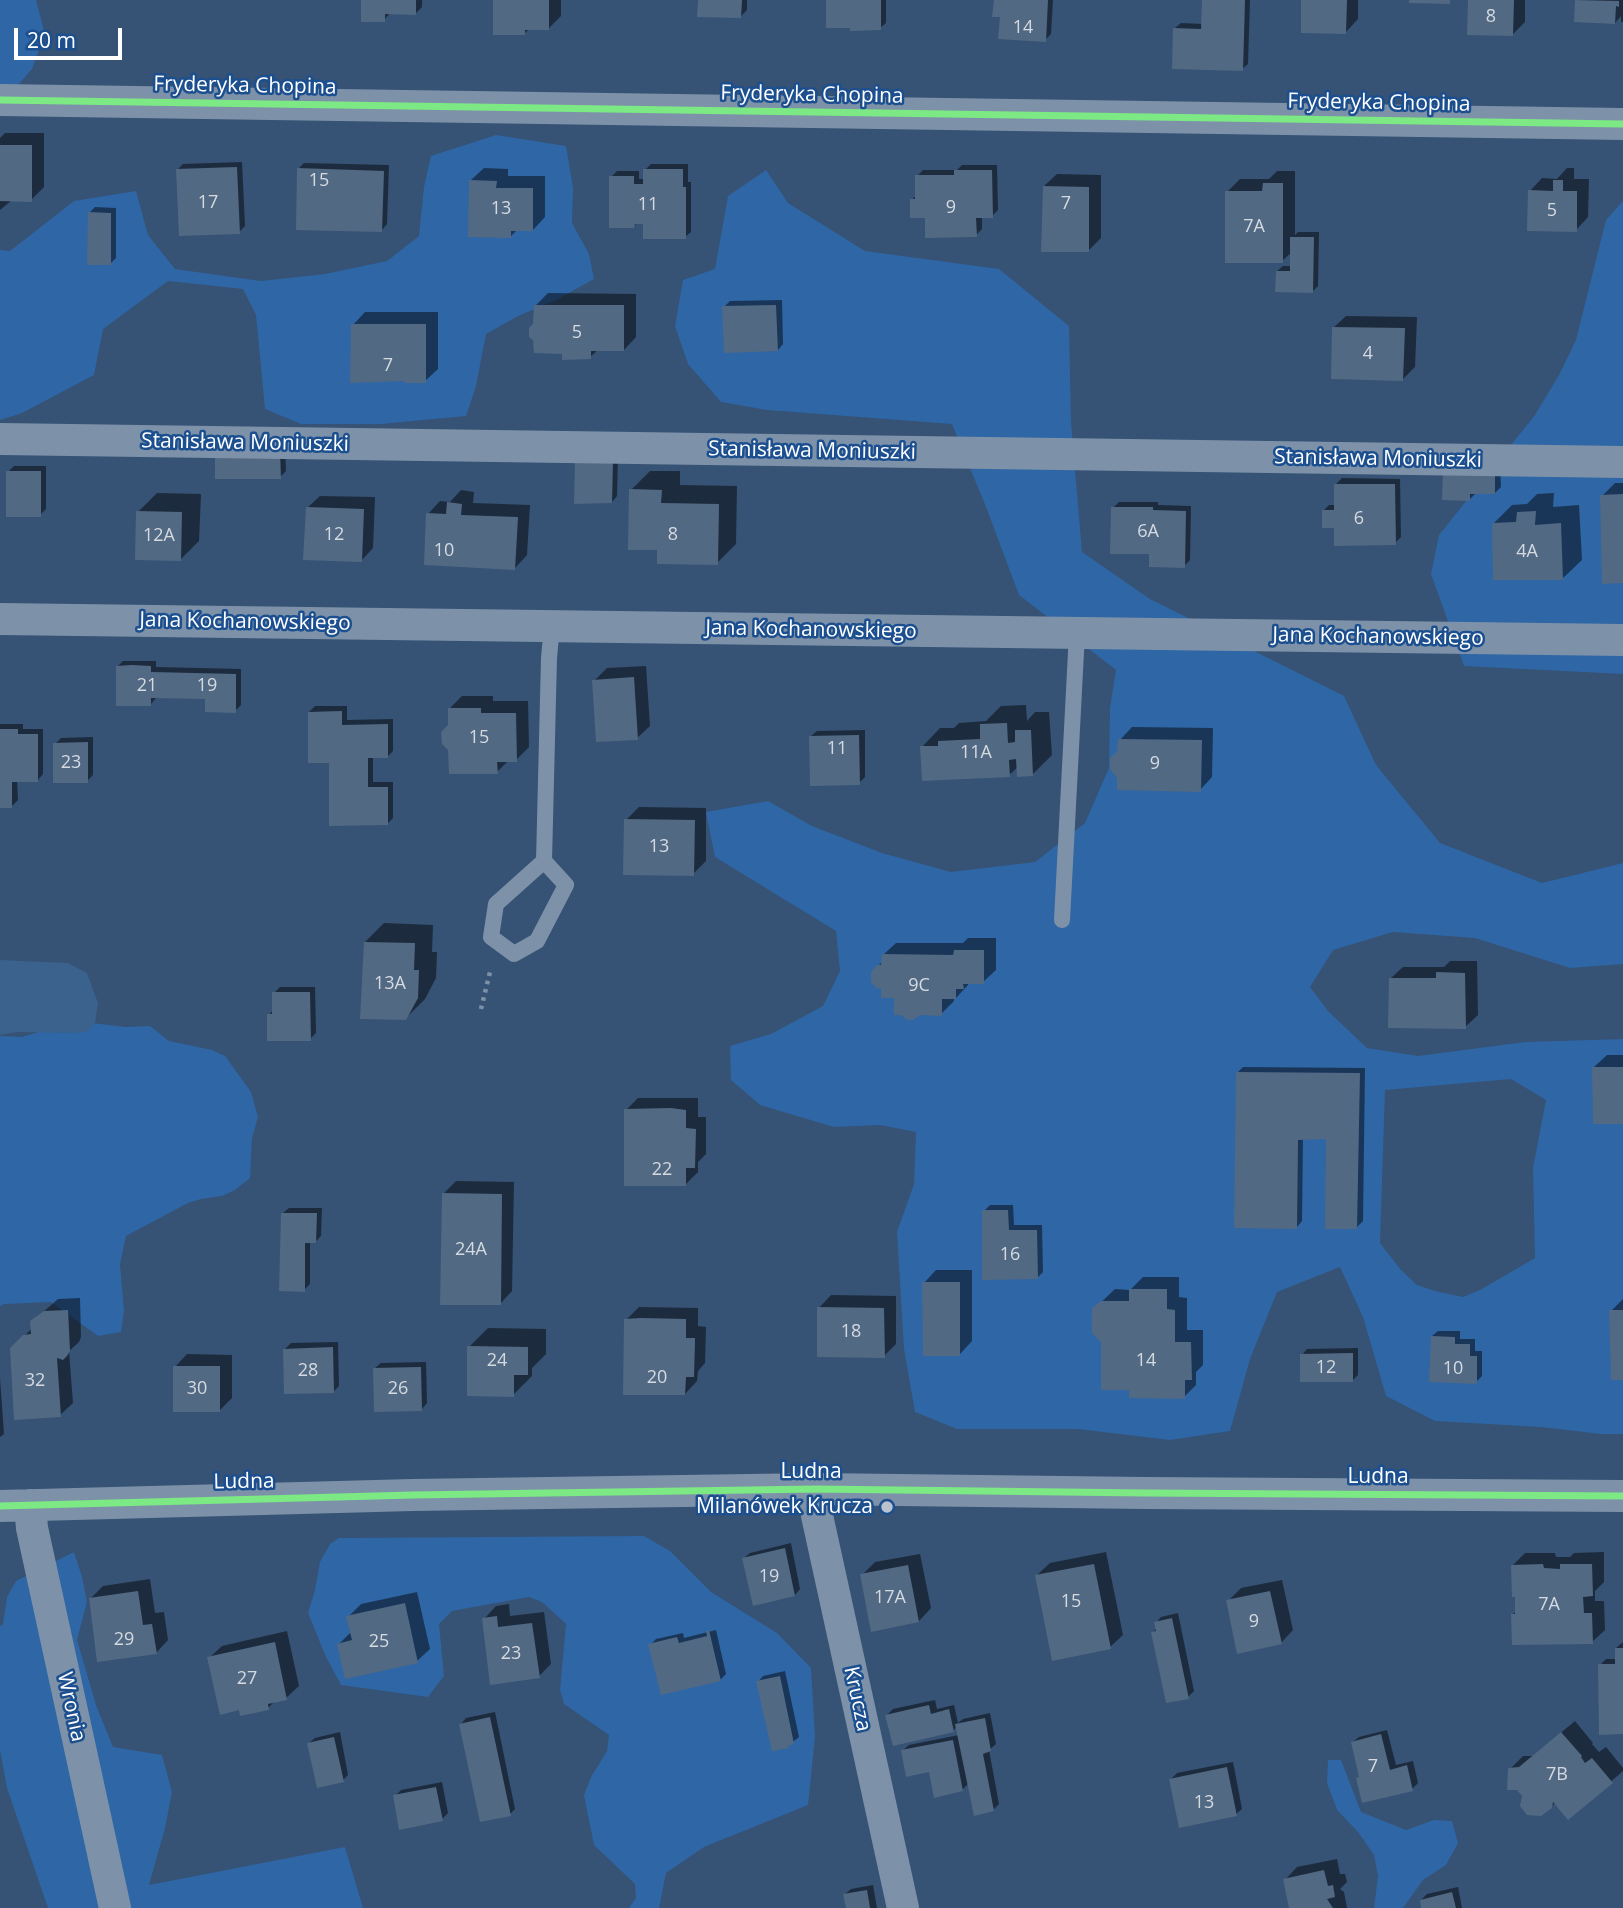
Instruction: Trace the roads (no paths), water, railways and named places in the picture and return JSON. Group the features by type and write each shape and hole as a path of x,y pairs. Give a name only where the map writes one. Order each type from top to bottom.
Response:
{"street":[{"name":"Fryderyka Chopina","path":"0,100 1623,124"},
{"name":"Stanisława Moniuszki","path":"0,439 1623,462"},
{"name":"Jana Kochanowskiego","path":"0,619 1623,640"},
{"name":"Ludna","path":"15,1506 413,1495 816,1489 1623,1496"},
{"name":"Krucza","path":"816,1489 816,1511 904,1908"},
{"name":"Wronia","path":"15,1506 32,1528 115,1908"}],"lane":[{"path":"544,861 496,904 491,937 513,954 537,941 566,885 544,861 552,626"},
{"path":"1062,920 1077,633"}],"place":[{"name":"Milanówek Krucza","path":"887,1507"}]}
